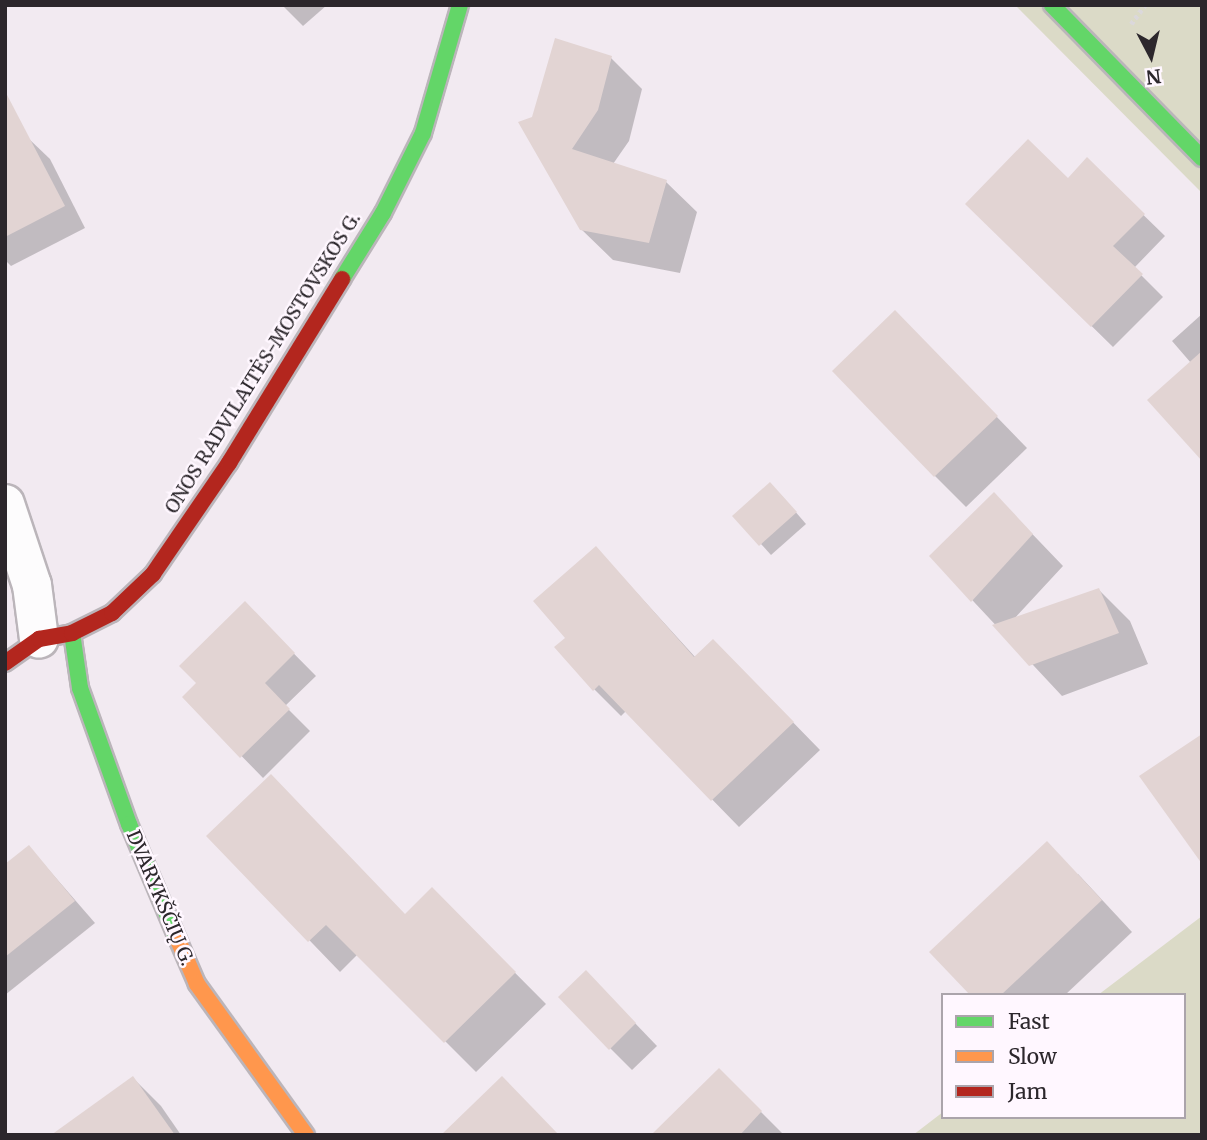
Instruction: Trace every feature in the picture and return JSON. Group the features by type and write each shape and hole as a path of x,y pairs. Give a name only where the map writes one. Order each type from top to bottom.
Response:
{"street":[{"name":"ONOS RADVILAITĖS-MOSTOVSKOS G.","path":"5,663 56,636 112,613 153,574 266,404 383,213 423,133 460,5"},
{"path":"1052,5 1202,158"},
{"name":"DVARYKŠČIŲ G.","path":"5,505 32,585 84,701 129,824 197,984 306,1135"}],"green space":[{"path":"1015,5 1202,5 1202,193"},
{"path":"1202,916 1202,1135 913,1135 941,1114 941,1119 1186,1119 1186,993 1101,993"}],"building":[{"path":"555,38 612,56 598,110 572,149 667,180 649,243 580,230 518,122 532,117"},
{"path":"5,91 65,206 5,237"},
{"path":"1028,139 1068,178 1087,157 1145,214 1113,246 1143,274 1091,327 965,204"},
{"path":"895,310 998,416 934,477 832,371"},
{"path":"1202,351 1202,461 1147,400"},
{"path":"770,482 797,512 759,546 732,516"},
{"path":"994,492 1033,534 971,602 929,556"},
{"path":"596,546 694,657 713,639 794,722 711,801 599,685 593,691 554,647 565,638 533,601"},
{"path":"1099,588 1119,633 1029,666 992,625"},
{"path":"245,601 295,653 265,683 290,709 240,758 182,697 196,683 179,666"},
{"path":"1202,734 1202,864 1139,776"},
{"path":"271,774 405,914 432,887 516,972 444,1043 326,925 308,942 206,836"},
{"path":"1047,841 1102,900 1003,993 968,993 929,952"},
{"path":"29,845 75,901 5,957 5,864"},
{"path":"586,970 636,1023 609,1050 558,997"},
{"path":"719,1068 762,1111 740,1135 651,1135"},
{"path":"133,1076 175,1135 51,1135"},
{"path":"502,1076 559,1135 441,1135"}],"traffic: fast":[{"path":"342,279 383,213 423,133 460,5"},
{"path":"1052,5 1202,158"},
{"path":"72,633 80,688 129,824 178,940"}],"traffic: slow":[{"path":"178,940 197,984 306,1135"}],"traffic: jam":[{"path":"5,663 39,639 72,633 112,613 153,574 229,463 342,279"}]}
